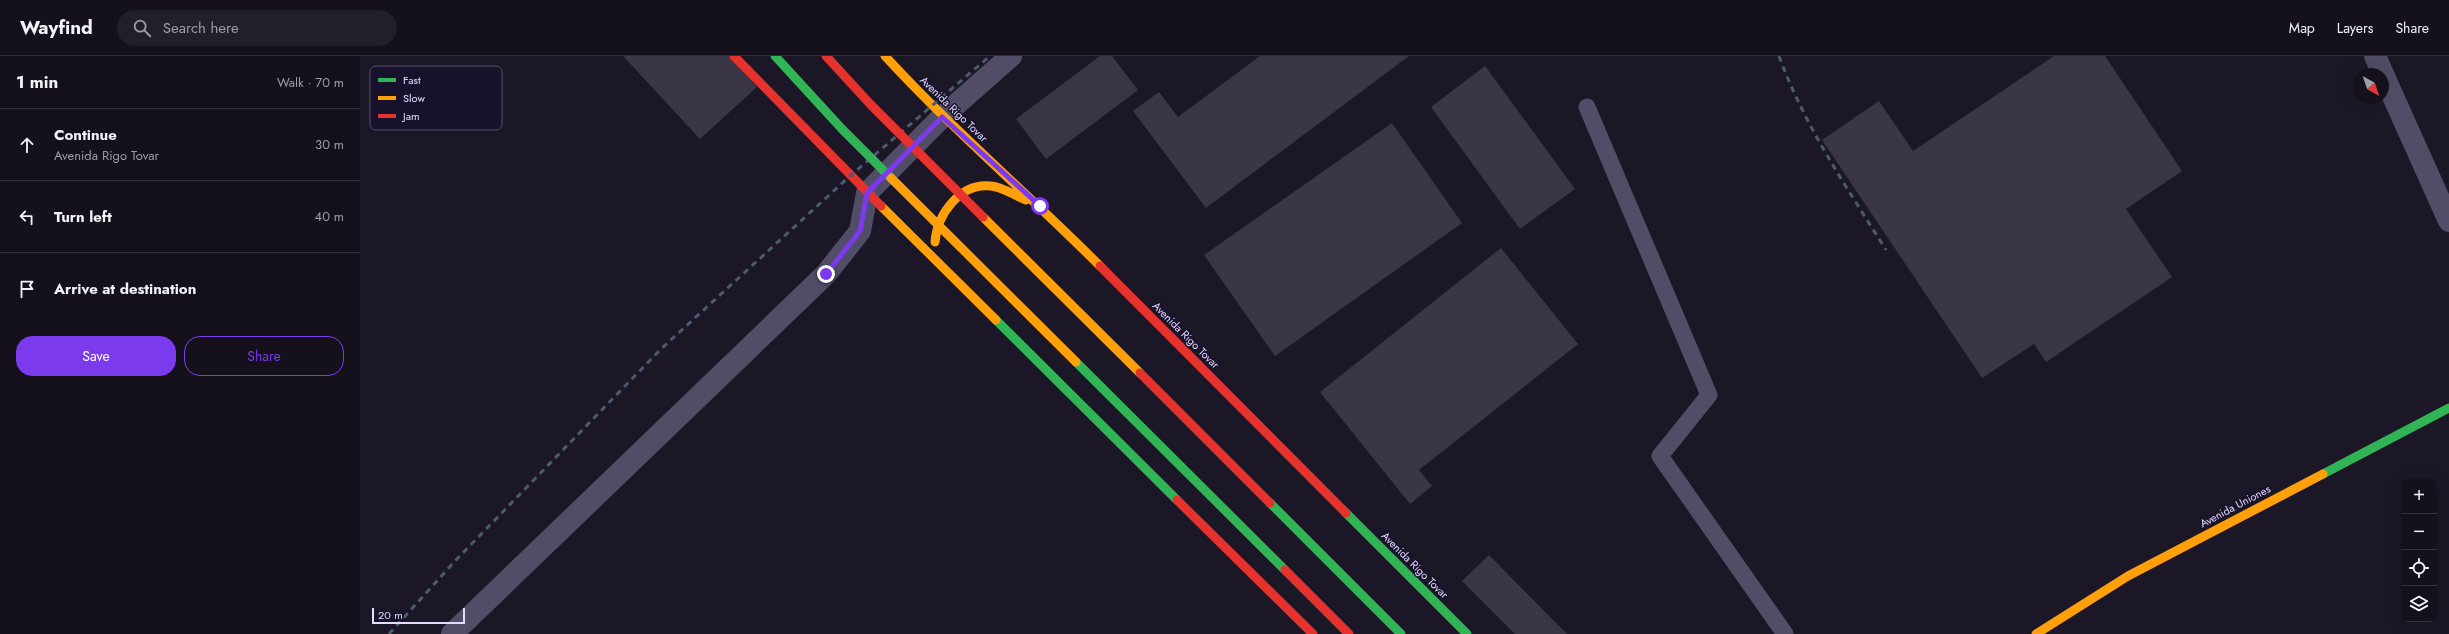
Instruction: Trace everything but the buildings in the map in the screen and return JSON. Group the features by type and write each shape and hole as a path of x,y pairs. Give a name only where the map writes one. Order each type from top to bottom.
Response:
{"main road":[{"path":"734,56 867,193 1313,634"},
{"path":"775,56 842,129 1349,634"},
{"path":"826,56 877,110 1401,634"},
{"name":"Avenida Rigo Tovar","path":"887,57 942,117 1040,206 1467,634"},
{"path":"962,287 934,241 946,209 958,196 974,189 991,186 1040,206"},
{"name":"Avenida Uniones","path":"2036,634 2128,576 2449,408"}],"street":[{"path":"452,634 826,274 860,231 867,193 942,117 1011,56"},
{"path":"2375,56 2380,68"},
{"path":"2389,87 2449,221"}],"lane":[{"path":"1586,107 1709,395 1660,456 1785,634"}],"railway":[{"path":"389,634 456,560 661,349 850,176 990,56"},
{"path":"1779,56 1789,82 1827,156 1886,250"}],"traffic: fast":[{"path":"775,56 842,129 891,178"},
{"path":"996,320 1177,500"},
{"path":"1076,362 1285,570"},
{"path":"2323,474 2449,408"},
{"path":"1270,503 1401,634"},
{"path":"1346,513 1467,634"}],"traffic: slow":[{"path":"885,56 937,110 1100,266"},
{"path":"891,178 1076,362"},
{"path":"935,242 940,221 945,211 952,202 969,189 980,186 991,186 1026,200"},
{"path":"881,206 996,320"},
{"path":"983,217 1140,373"},
{"path":"2036,634 2128,576 2323,474"}],"traffic: jam":[{"path":"734,56 881,206"},
{"path":"826,56 871,105 983,217"},
{"path":"1100,266 1346,513"},
{"path":"1140,373 1270,503"},
{"path":"1177,500 1313,634"},
{"path":"1285,570 1349,634"}],"route":[{"path":"826,274 860,231 867,193 942,117 1040,206"}]}
